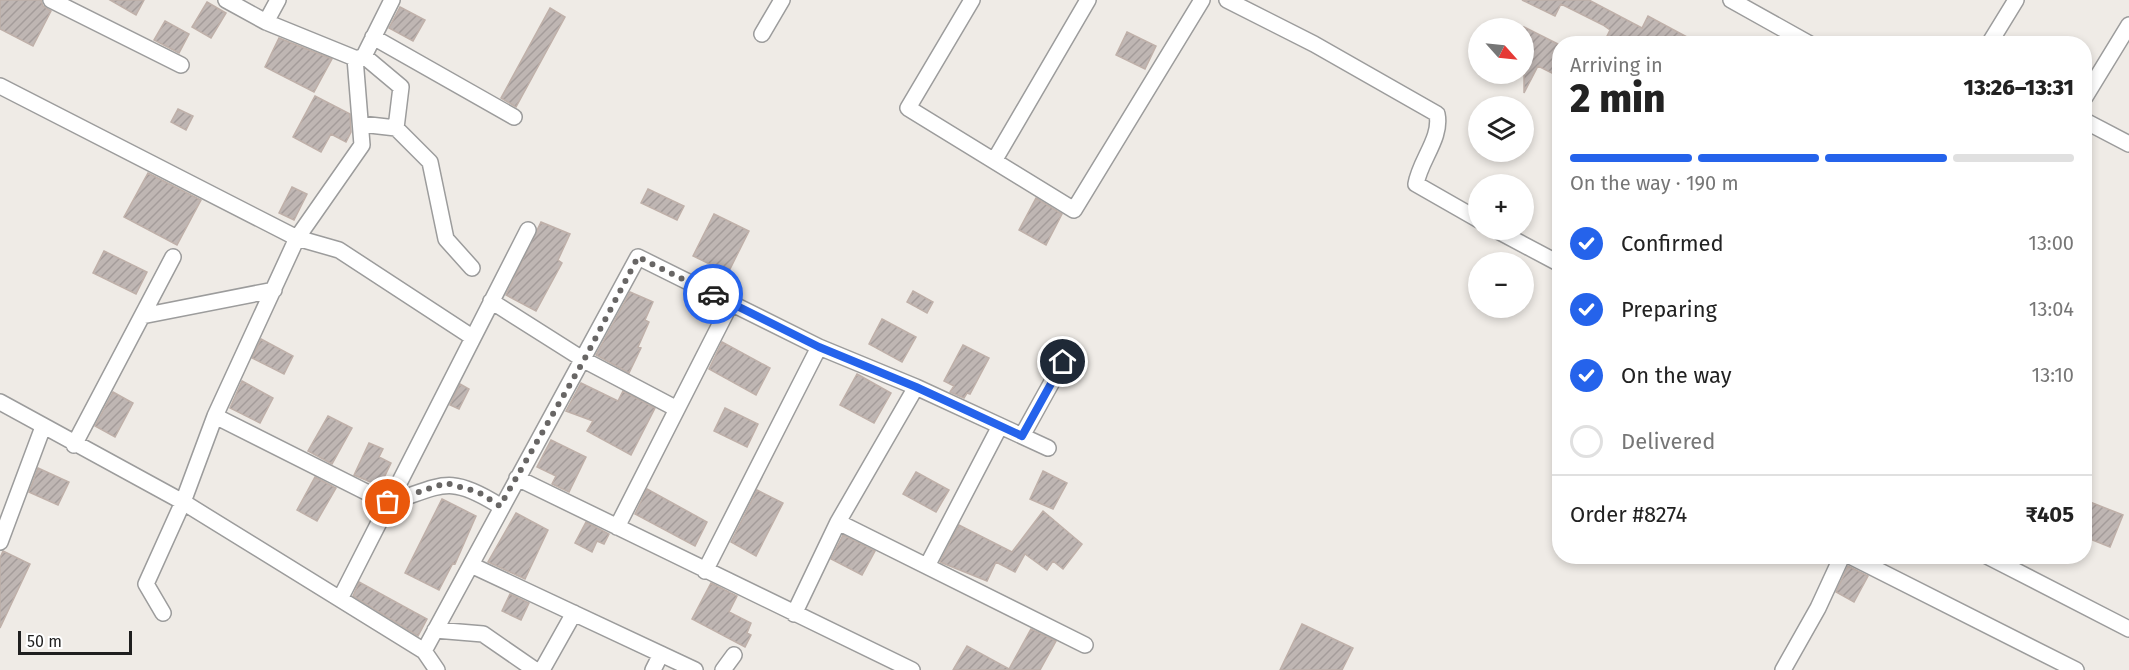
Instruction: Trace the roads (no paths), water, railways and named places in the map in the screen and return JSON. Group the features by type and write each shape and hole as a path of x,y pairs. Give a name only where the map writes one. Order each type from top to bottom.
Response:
{"street":[{"path":"51,0 182,65"},
{"path":"226,0 266,22 359,57 401,87 396,128"},
{"path":"266,22 278,0"},
{"path":"163,613 146,584 183,502 215,416 297,238 362,145 359,57 373,37 392,0"},
{"path":"762,34 782,0"},
{"path":"972,0 908,108 1074,210 1202,0"},
{"path":"994,161 1088,0"},
{"path":"1227,0 1314,44 1437,114 1440,127 1418,169 1416,184 1468,214"},
{"path":"1731,0 1796,36"},
{"path":"1994,36 2016,0"},
{"path":"2092,86 2129,25"},
{"path":"373,37 514,117"},
{"path":"0,86 297,238 339,250 472,337"},
{"path":"361,124 396,128 430,162 446,239 472,268"},
{"path":"2092,125 2129,144"},
{"path":"340,599 528,230"},
{"path":"1515,240 1552,260"},
{"path":"75,445 173,257"},
{"path":"424,651 500,506 584,360 638,257 819,347 916,387 1048,448"},
{"path":"142,316 274,290"},
{"path":"491,301 584,360 677,409"},
{"path":"617,527 731,303"},
{"path":"705,571 819,347"},
{"path":"1022,436 1063,362"},
{"path":"794,614 838,522 916,387"},
{"path":"0,402 183,502 424,651 437,670"},
{"path":"215,416 388,502 446,483 478,492 500,506"},
{"path":"927,566 1000,426"},
{"path":"0,542 43,427"},
{"path":"517,478 909,669"},
{"path":"838,522 1085,645"},
{"path":"1783,670 1818,608 1838,564"},
{"path":"1866,564 2076,670"},
{"path":"2003,564 2129,629"},
{"path":"471,565 695,670"},
{"path":"542,670 574,613"},
{"path":"435,630 483,634 535,670"},
{"path":"653,670 661,654"},
{"path":"723,670 734,655"}]}
